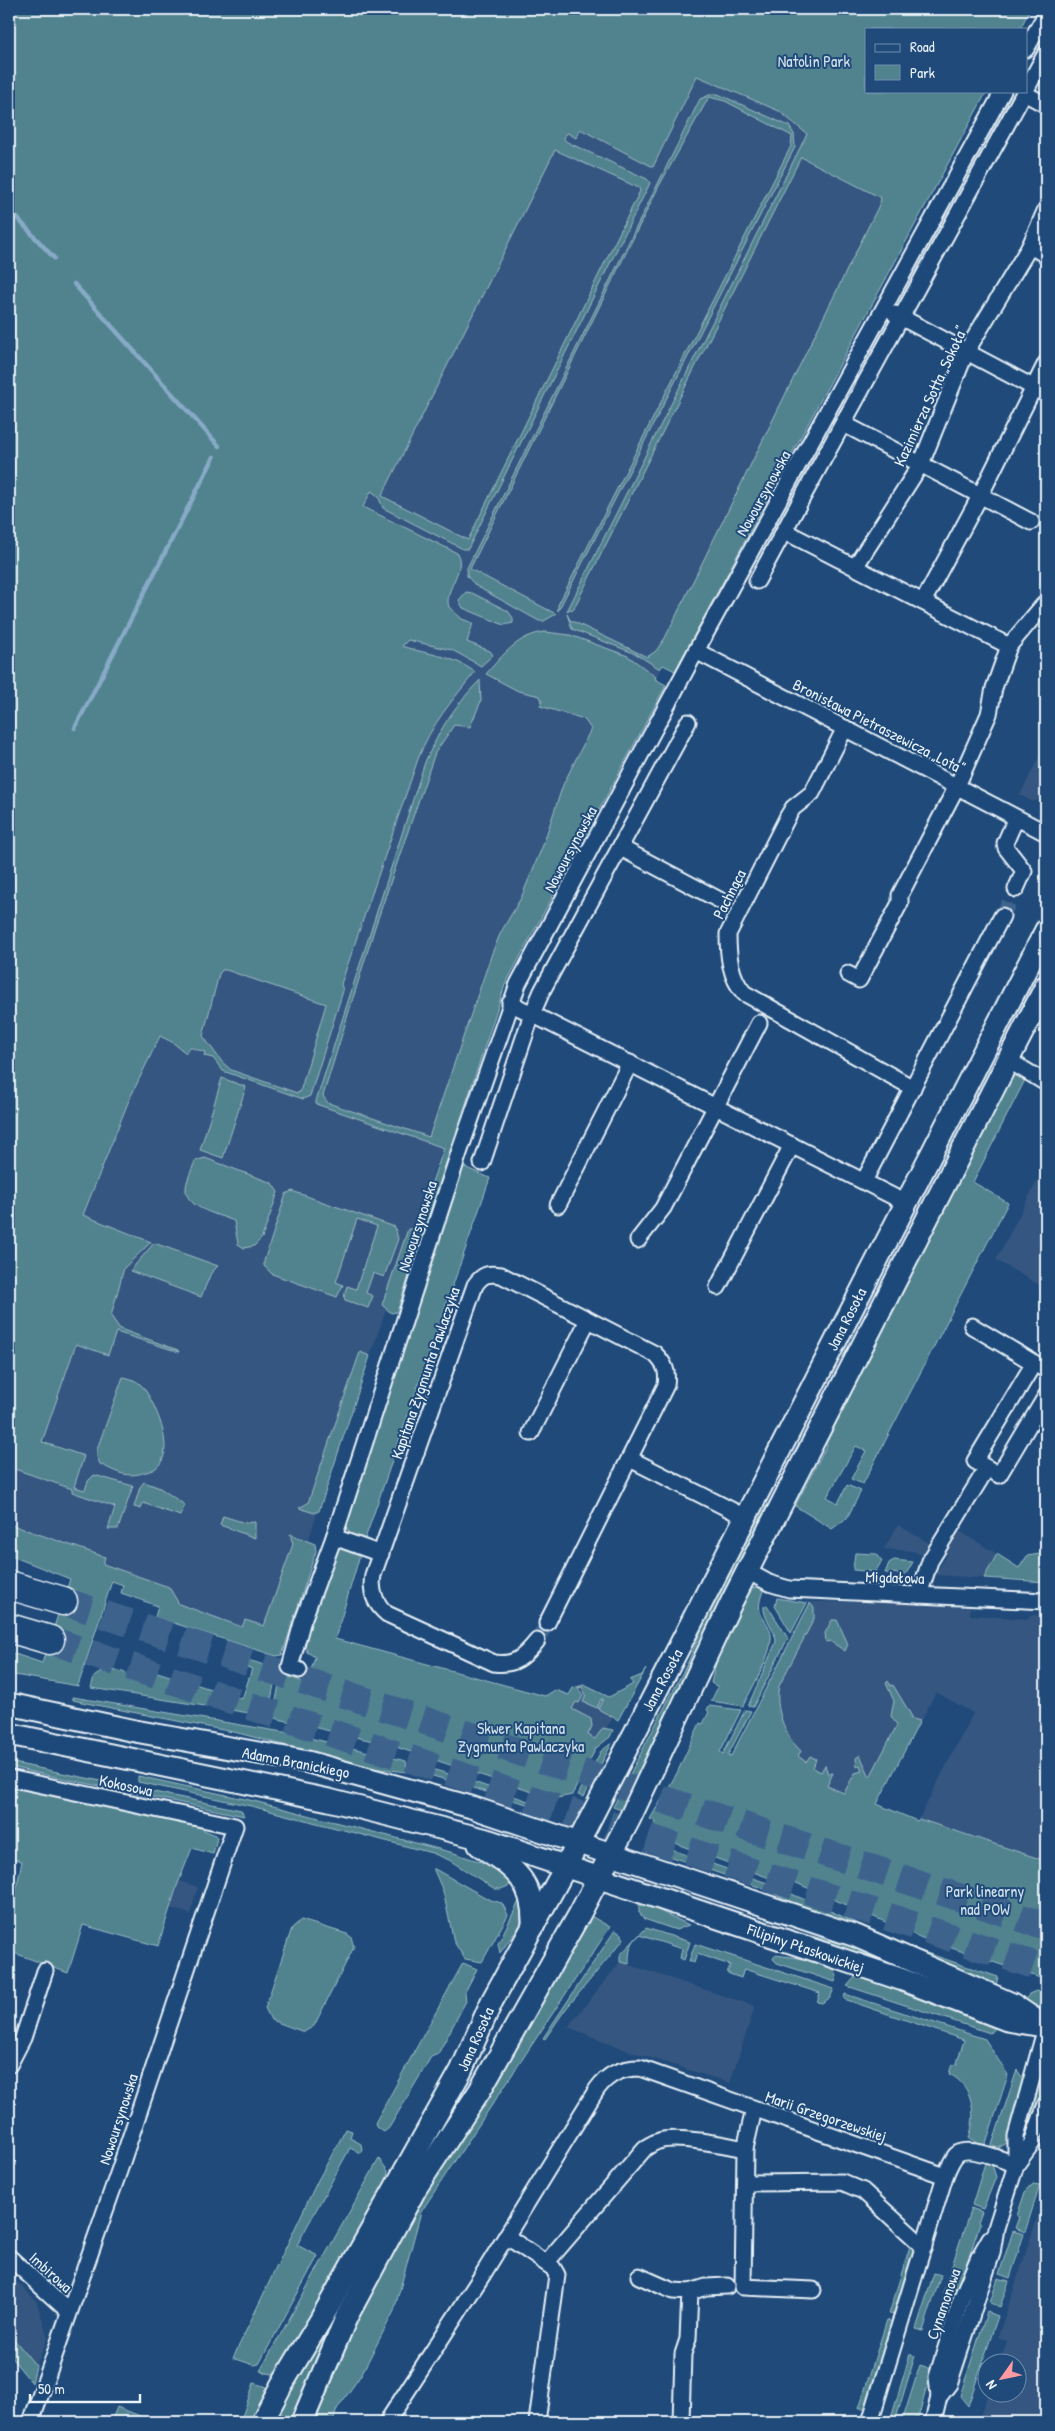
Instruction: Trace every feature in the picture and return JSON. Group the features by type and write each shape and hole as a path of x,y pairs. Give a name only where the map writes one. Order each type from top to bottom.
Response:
{"highway":[{"path":"9,1585 63,1601"},
{"path":"9,1628 50,1640"}],"main road":[{"name":"Jana Rosoła","path":"262,2422 282,2384 320,2322 436,2119 461,2071 492,2001 579,1841 1046,930"},
{"name":"Jana Rosoła","path":"302,2422 347,2316 407,2205 480,2090 612,1852 747,1570 1046,986"},
{"name":"Adama Branickiego","path":"9,1704 111,1727 340,1770 445,1799 579,1841"},
{"name":"Adama Branickiego","path":"9,1734 329,1800 462,1833 566,1866"},
{"name":"Adama Branickiego","path":"462,1833 518,1873 531,1900 533,1927"},
{"name":"Filipiny Płaskowickiej","path":"579,1841 870,1942 1012,2004 1046,2027"},
{"name":"Filipiny Płaskowickiej","path":"566,1866 903,1980 1007,2020 1046,2027"}],"street":[{"path":"1028,46 1046,14"},
{"path":"1028,86 1046,53"},
{"name":"Nowoursynowska","path":"299,1670 290,1667 302,1623 334,1537 510,1003 518,984 696,651 1001,92"},
{"path":"757,581 1025,92 1046,105"},
{"name":"Kazimierza Sotta „Sokoła”","path":"855,567 921,464 966,352 1030,246 1046,209"},
{"path":"1030,246 1046,255"},
{"path":"884,308 1040,391"},
{"path":"923,602 980,496 1040,391 1046,362"},
{"path":"844,424 1031,522"},
{"path":"784,531 1009,646"},
{"path":"848,974 859,980 900,903 900,895 956,786 989,714 994,688 1009,646 1046,602"},
{"name":"Bronisława Pietraszewicza „Lota”","path":"696,651 1046,832"},
{"path":"482,1163 532,1014 542,991 688,722"},
{"name":"Pachnąca","path":"845,728 812,793 793,808 788,816 728,934 728,952 734,978 744,993 913,1088"},
{"path":"1016,818 1005,842 1006,848 1024,871 1016,889"},
{"path":"621,848 723,902"},
{"path":"864,1181 1002,916"},
{"path":"510,1003 906,1203"},
{"path":"638,1240 663,1208 714,1106 759,1023"},
{"path":"1008,1060 1046,1083"},
{"path":"558,1205 630,1063"},
{"path":"718,1287 792,1145"},
{"name":"Kapitana Zygmunta Pawlaczyka","path":"537,1641 518,1662 494,1663 387,1614 378,1604 373,1592 372,1579 475,1285 480,1278 490,1274 501,1275 655,1354 666,1369 666,1385 547,1623"},
{"path":"531,1433 588,1320"},
{"path":"972,1326 1040,1366 975,1461 999,1475 1046,1396"},
{"path":"630,1459 745,1517"},
{"path":"918,1595 930,1561 987,1468"},
{"path":"334,1537 381,1554"},
{"name":"Migdałowa","path":"747,1570 769,1583 789,1589 1046,1601"},
{"name":"Kokosowa","path":"9,1778 235,1826"},
{"name":"Nowoursynowska","path":"31,2422 119,2171 235,1826"},
{"path":"9,2065 23,2038 45,1971"},
{"name":"Cynamonowa","path":"933,2422 939,2397 949,2384 992,2253 996,2228 1016,2165 1016,2136 1046,2027"},
{"path":"387,2422 597,2089 615,2072 640,2068 754,2109"},
{"name":"Cynamonowa","path":"1016,2165 1032,2143 1046,2104"},
{"name":"Marii Grzegorzewskiej","path":"812,2290 743,2287 745,2149 754,2109 945,2176"},
{"path":"546,2263 645,2148 653,2143 660,2140 679,2140 745,2149"},
{"path":"870,2422 945,2176 956,2156 965,2151 1016,2165"},
{"path":"745,2183 842,2182 863,2191 924,2247"},
{"path":"506,2236 554,2268 557,2275 537,2422"},
{"name":"Imbirowa","path":"9,2257 70,2312"},
{"path":"639,2276 673,2291 690,2292 706,2287 727,2286"},
{"path":"681,2422 683,2354 688,2339 690,2292"}],"shaded area":[{"path":"604,22 907,158 663,665 504,970 308,1541 264,1626 245,1620 242,1627 179,1604 169,1587 102,1564 105,1557 9,1524 9,1388 83,1215 129,1100 170,1016 331,727 420,625 350,533"},
{"path":"1046,743 1046,800 1042,798 1033,802 1020,795"},
{"path":"1046,1164 1046,1289 996,1260"},
{"path":"898,1525 932,1545 925,1557 913,1551 884,1549"},
{"path":"956,1529 997,1554 984,1578 935,1575 948,1553 943,1552"},
{"path":"911,1601 965,1608 970,1606 970,1615 1029,1619 1030,1615 1046,1616 1046,1861 919,1819 973,1713 936,1692 877,1804 805,1781 772,1697 812,1605 811,1602"},
{"path":"584,1685 624,1705 617,1719 614,1717 597,1740 586,1736 565,1704 573,1688"},
{"path":"179,1881 198,1887 190,1914 170,1908"},
{"path":"620,1962 755,2006 730,2083 629,2051 568,2027"},
{"path":"1046,2191 1046,2422 978,2422 984,2404 1028,2404 1028,2354 1002,2354 1007,2341 998,2337"},
{"path":"9,2275 36,2300 48,2337 36,2366 9,2333"}],"green space":[{"name":"Natolin Park","path":"9,9 1030,9 1020,28 865,28 865,92 986,92 675,671 663,665 660,669 636,654 572,629 567,614 570,620 647,657 656,651 665,638 881,198 801,157 573,610 567,611 807,134 779,111 697,76 653,167 580,129 576,138 568,133 565,135 564,139 567,142 647,179 650,183 468,549 463,549 383,508 378,496 371,491 363,507 457,553 459,566 449,594 449,607 462,619 473,623 467,642 490,651 493,655 481,666 452,650 408,640 402,646 456,661 475,672 450,703 423,746 341,984 343,991 310,1096 303,1099 223,1071 213,1058 204,1056 205,1052 189,1047 186,1053 172,1042 160,1036 129,1100 83,1215 151,1242 124,1268 111,1316 120,1329 178,1350 179,1352 116,1332 108,1355 76,1344 42,1442 84,1456 74,1487 85,1490 88,1481 94,1475 133,1486 118,1529 108,1529 115,1507 72,1492 72,1489 9,1467","holes":["555,150 639,188 640,191 468,540 382,496","222,970 326,1004 300,1092 297,1093 231,1070 222,1062 203,1036 219,974"]},
{"path":"712,94 718,94 789,126 794,134 795,147 558,611 558,605 791,146 792,136 725,101 709,97 659,186 470,569 556,614 544,621 539,621 476,586 467,576 467,568 700,99"},
{"path":"466,592 472,593 508,611 513,618 513,623 504,625 463,608 459,600"},
{"path":"545,632 570,635 628,656 656,677 655,679 666,685 505,985 397,1312 391,1313 382,1305 408,1229 415,1229 444,1148 316,1104 316,1101 425,762 448,718 480,680 481,701 470,727 454,725 435,753 375,927 323,1096 328,1103 429,1137 492,953 501,932 521,898 543,845 563,785 591,729 584,719 540,706 542,701 540,696 518,691 486,674 505,653 519,642 527,637"},
{"path":"1014,1076 1023,1077 1024,1082 973,1182 1008,1203 863,1484 851,1479 866,1451 856,1446 827,1497 838,1503 847,1485 861,1491 847,1518 832,1529 795,1506 827,1445 823,1442 1009,1080"},
{"path":"222,1078 246,1087 223,1158 200,1150"},
{"path":"205,1158 272,1183 278,1192 262,1238 254,1246 244,1248 238,1244 234,1221 198,1207 188,1197 186,1191 187,1184 195,1161"},
{"path":"462,1166 490,1178 365,1539 352,1536 346,1528 348,1519"},
{"path":"292,1191 395,1227 398,1239 384,1277 373,1273 366,1293 373,1296 368,1308 345,1300 344,1297 347,1286 356,1289 377,1226 357,1219 336,1282 343,1285 337,1297 272,1274 264,1266 286,1194"},
{"path":"154,1243 218,1266 211,1273 201,1297 130,1271"},
{"path":"360,1352 370,1356 319,1511 314,1513 299,1508 308,1503"},
{"path":"123,1377 139,1383 148,1394 158,1414 164,1437 165,1448 159,1465 152,1470 133,1475 122,1474 100,1464 97,1457 97,1449"},
{"path":"144,1482 160,1488 185,1505 180,1516 143,1503 141,1509 134,1507 140,1487"},
{"path":"762,1505 769,1508 624,1811 613,1807 689,1660 708,1613"},
{"path":"223,1516 245,1523 255,1522 255,1538 220,1525"},
{"path":"9,1524 105,1557 103,1564 169,1587 179,1604 242,1627 245,1620 264,1626 293,1544 290,1534 315,1544 316,1551 282,1655 276,1656 155,1617 158,1606 121,1593 123,1585 112,1581 78,1686 9,1674 9,1652 42,1663 70,1579 9,1555"},
{"name":"Skwer Kapitana Zygmunta Pawlaczyka","path":"336,1546 360,1555 335,1639 545,1696 555,1690 569,1695 573,1688 584,1685 609,1697 633,1684 630,1680 642,1675 646,1669 618,1720 598,1709 603,1699 601,1699 597,1708 583,1702 586,1695 582,1687 578,1688 583,1696 572,1709 591,1719 592,1726 588,1735 595,1739 603,1728 613,1730 610,1737 596,1748 572,1795 553,1799 390,1745 274,1718 281,1674 307,1683 315,1657 307,1652 304,1640"},
{"path":"855,1553 877,1554 882,1561 875,1572 853,1570"},
{"path":"1046,1553 1046,1582 984,1578 997,1554 1019,1568 1027,1556"},
{"path":"894,1560 913,1562 906,1574 885,1573 889,1563"},
{"path":"756,1587 764,1589 759,1607 771,1633 770,1647 760,1673 743,1706 711,1701 718,1687 711,1683 720,1647 749,1590"},
{"path":"777,1598 807,1603 791,1633 775,1606"},
{"name":"Park linearny nad POW","path":"810,1603 814,1608 814,1619 779,1686 778,1694 782,1721 790,1738 801,1751 798,1756 806,1762 810,1756 816,1759 813,1768 821,1772 825,1765 828,1774 833,1773 827,1786 844,1793 855,1773 862,1771 860,1765 857,1767 856,1758 860,1755 870,1777 897,1725 891,1716 894,1701 886,1683 888,1681 891,1686 893,1685 911,1715 910,1718 920,1721 877,1804 917,1821 919,1819 1046,1861 1046,1980 922,1938 794,1882 786,1884 682,1846 653,1832 656,1822 650,1819 677,1773 700,1723 703,1724 709,1712 707,1710 709,1706 741,1710 720,1752 723,1754 745,1710 751,1711 728,1755 731,1756"},
{"path":"767,1605 788,1638 753,1707 748,1706 776,1642 774,1632 765,1615 764,1606"},
{"path":"832,1620 837,1620 848,1644 845,1651 830,1641 826,1642 825,1633"},
{"path":"248,1660 277,1669 268,1716 91,1688 94,1677 106,1671 120,1671 147,1680 151,1670 242,1699 252,1669 246,1667"},
{"path":"73,1697 289,1733 406,1761 407,1772 371,1768 238,1733 91,1704 73,1700"},
{"path":"612,1743 584,1797 578,1795 601,1751"},
{"path":"9,1762 241,1810 244,1816 27,1771 9,1766"},
{"path":"411,1763 452,1775 450,1781 412,1770"},
{"path":"138,1776 254,1801 454,1853 493,1866 501,1871 513,1884 501,1889 495,1889 449,1860 432,1853 251,1806 138,1782"},
{"path":"465,1779 548,1808 543,1809 463,1785"},
{"path":"9,1786 204,1824 203,1830 216,1835 213,1854 192,1848 177,1886 158,1946 83,1925 68,1973 9,1951 9,1903 13,1904 22,1861 9,1858"},
{"path":"660,1841 678,1852 767,1883 918,1950 998,1977 996,1985 1011,1992 810,1911 762,1888 657,1852"},
{"path":"433,1868 490,1900 502,1903 508,1915 482,1962 465,1959 454,1942 443,1891"},
{"path":"520,1899 521,1924 500,1953 498,1944"},
{"path":"639,1901 689,1925 676,1930 644,1919 639,1912"},
{"path":"589,1915 610,1927 421,2212 394,2311 361,2375 337,2409 333,2422 312,2422 339,2358 384,2264 414,2207"},
{"path":"301,1920 347,1934 351,1937 354,1947 314,2026 304,2032 271,2020 265,2008 292,1928"},
{"path":"646,1928 690,1942 684,1960 680,1958 682,1949 639,1935"},
{"path":"615,1930 624,1939 565,2010 545,2039 543,2038"},
{"path":"804,1934 862,1949 1006,2008 803,1938"},
{"path":"636,1939 629,1955 629,1964 620,1962 620,1955"},
{"path":"695,1944 834,1989 830,1998 822,2003 817,2002 820,1993 744,1969 741,1978 727,1973 730,1965 697,1954 694,1963 689,1961"},
{"path":"775,1955 807,1959 833,1967 837,1976 835,1982 777,1963 773,1959"},
{"path":"463,1963 477,1969 465,1992 466,2001 438,2054 431,2057 389,2128 384,2132 376,2127 375,2123"},
{"path":"856,1976 861,1976 1000,2024 990,2033 847,1986"},
{"path":"1036,1991 1046,1994 1046,2012 1025,2003 1029,1994"},
{"path":"845,1994 985,2039 1008,2075 985,2146 983,2147 969,2138 973,2119 971,2101 963,2085 949,2074 952,2064 956,2066 964,2040 844,1999"},
{"path":"1017,2070 1025,2081 1007,2143 995,2150 991,2148"},
{"path":"1041,2071 1046,2073 1046,2085 1025,2141 1022,2142"},
{"path":"346,2129 352,2131 350,2138 361,2144 362,2149 360,2153 350,2148 297,2245 318,2256 259,2364 254,2365 233,2358 317,2182"},
{"path":"379,2159 388,2171 386,2184 278,2370 272,2374 260,2371"},
{"path":"985,2163 992,2165 996,2177 983,2209 972,2205"},
{"path":"1033,2184 1040,2185 1025,2232 1015,2228 1019,2217 1017,2216 1025,2192"},
{"path":"971,2208 982,2212 978,2223 980,2224 957,2292 949,2290 948,2294 943,2293"},
{"path":"1013,2231 1024,2234 1010,2278 999,2274"},
{"path":"910,2246 916,2250 897,2315 889,2314"},
{"path":"934,2273 941,2275 923,2331 916,2329"},
{"path":"998,2278 1009,2281 1000,2307 990,2303"},
{"path":"987,2312 998,2316 985,2354 978,2354 978,2376 968,2406 960,2396"},
{"path":"335,2314 337,2316 290,2422 272,2422"},
{"path":"887,2320 896,2323 869,2408 859,2408"},
{"path":"9,2333 36,2366 32,2383 9,2355"},
{"path":"910,2354 915,2356 895,2422 890,2422"},
{"path":"920,2365 932,2369 918,2418 915,2418 914,2422 902,2422"},
{"path":"254,2383 266,2387 250,2422 240,2422"},
{"path":"117,2407 140,2416 138,2422 111,2422"}],"waterway":[{"path":"9,209 54,258"},
{"path":"74,284 219,446"},
{"path":"75,728 214,457"}],"tunnel":[{"path":"1002,916 1016,889"},
{"path":"63,1601 1046,1926"},
{"path":"537,1641 547,1623"},
{"path":"50,1640 1046,1969"}]}
